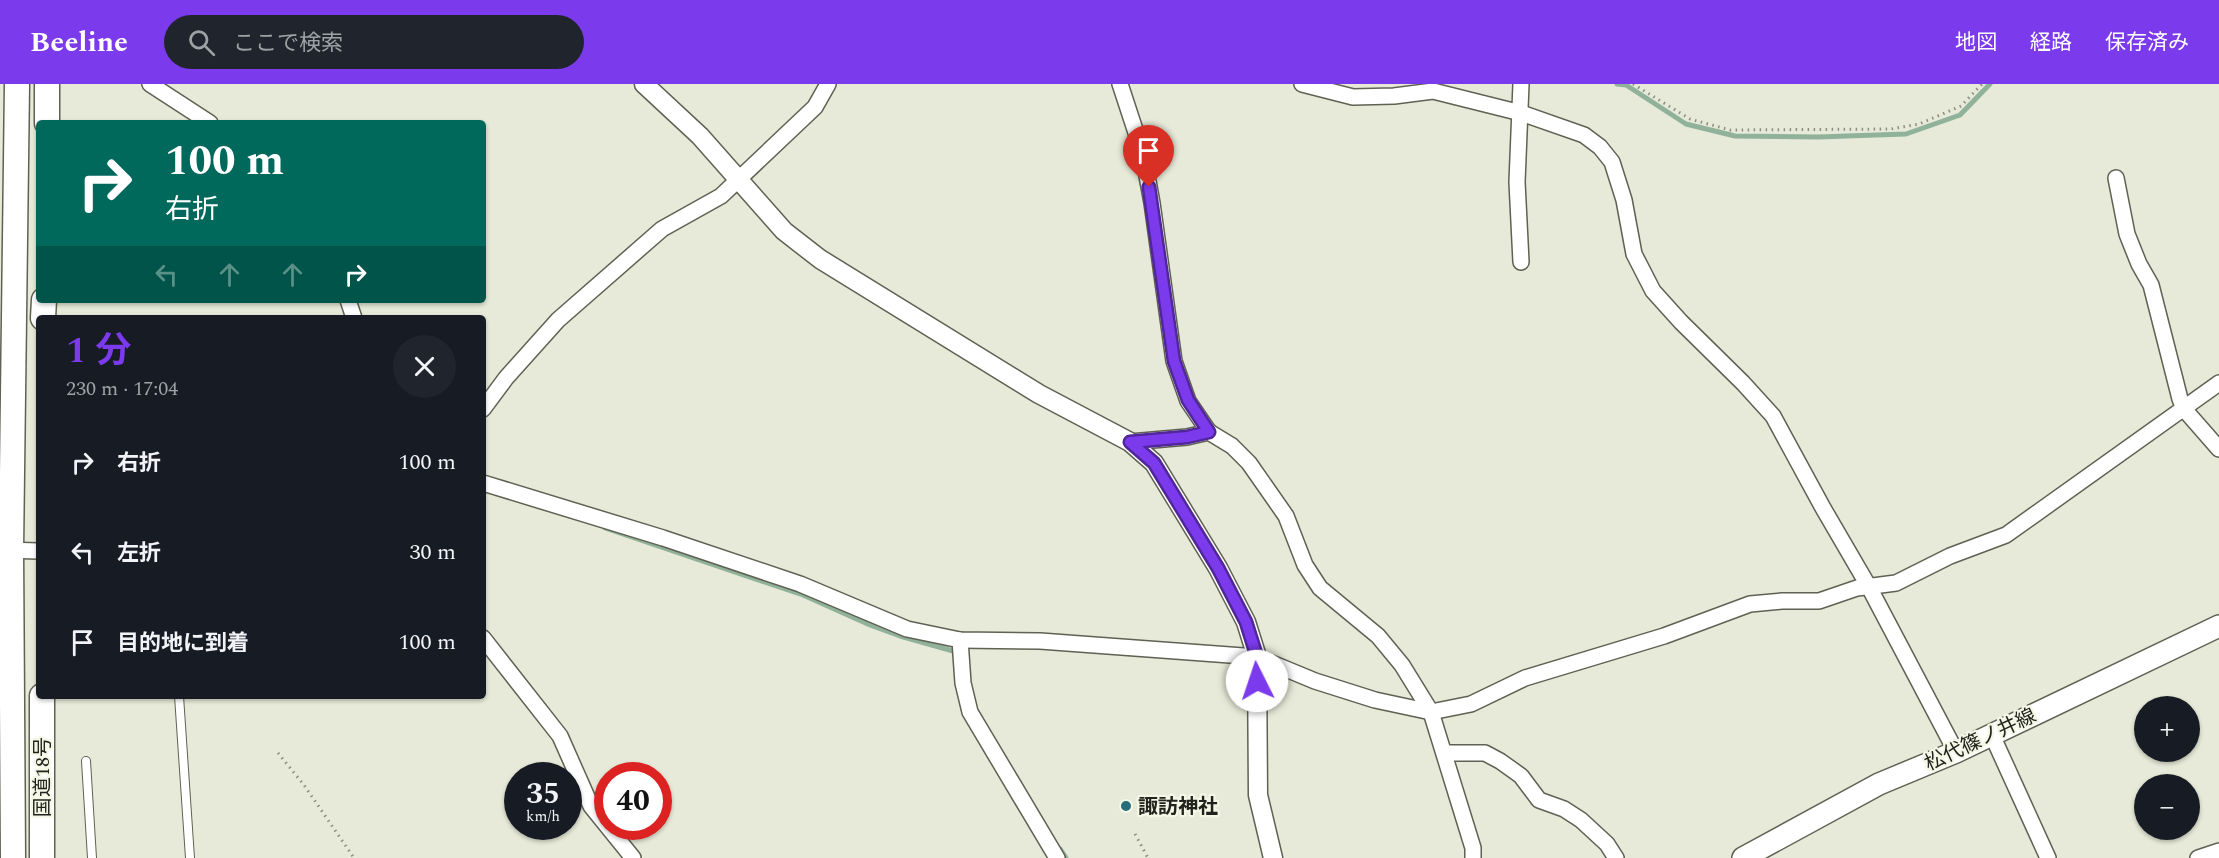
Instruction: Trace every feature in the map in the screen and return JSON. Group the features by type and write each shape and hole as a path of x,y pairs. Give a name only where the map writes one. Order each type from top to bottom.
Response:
{"highway":[{"name":"国道18号","path":"13,858 6,550 17,84"},
{"path":"47,84 47,120"},
{"name":"国道18号","path":"42,699 42,858"}],"main road":[{"name":"松代篠ノ井線","path":"1743,858 1879,784 1956,752 2219,626"}],"street":[{"path":"150,84 206,120"},
{"path":"644,84 700,136 784,231 820,260 1039,394 1130,442 1154,463 1218,568 1246,622 1257,657 1258,795 1273,858"},
{"path":"486,405 506,378 558,320 662,229 721,196 815,107 828,84"},
{"path":"1120,84 1143,154 1174,361 1188,400 1209,432 1232,446 1249,463 1286,516 1305,566 1320,588 1378,636 1402,665 1431,712 1473,848 1473,858"},
{"path":"1302,84 1353,97 1394,96 1433,91 1521,113 1584,135 1600,147 1612,162 1624,200 1634,254 1653,291 1773,416 1869,587 1956,752"},
{"path":"1521,84 1517,182 1521,262"},
{"path":"2116,178 2127,234 2139,264 2151,285 2167,354 2184,409 2219,449"},
{"path":"486,484 663,538 800,584 907,629 960,640 1040,640 1257,657 1315,681 1375,700 1431,712 1471,704 1526,678 1664,636 1750,604 1819,601 1857,588 1896,583 1950,556 2006,535 2219,383"},
{"path":"1130,442 1187,437 1209,432"},
{"path":"6,550 36,551"},
{"path":"960,640 963,683 970,712 1057,858"},
{"path":"486,642 560,736 591,806 633,858"},
{"path":"1992,735 2048,858"},
{"path":"1444,753 1485,753 1500,761 1521,776 1539,800 1564,809 1581,820 1607,843 1616,858"},
{"path":"2198,858 2219,850"}],"lane":[{"path":"179,699 190,858"},
{"path":"86,760 92,858"}],"path":[{"path":"1633,84 1690,119 1730,130 1891,129 1919,124 1960,106 1982,84"},
{"path":"278,753 304,785 354,858"},
{"path":"1135,834 1148,858"}],"waterway":[{"path":"1617,84 1626,85 1686,124 1735,136 1818,137 1906,134 1960,115 1990,84"},
{"path":"605,528 803,595 900,636 953,651"},
{"path":"1060,849 1066,858"}],"place":[{"name":"諏訪神社","path":"1126,806"}],"route":[{"path":"1149,187 1164,276 1174,361 1188,400 1209,432 1187,437 1130,442 1154,463 1218,568 1246,622 1257,657 1257,681"}]}
